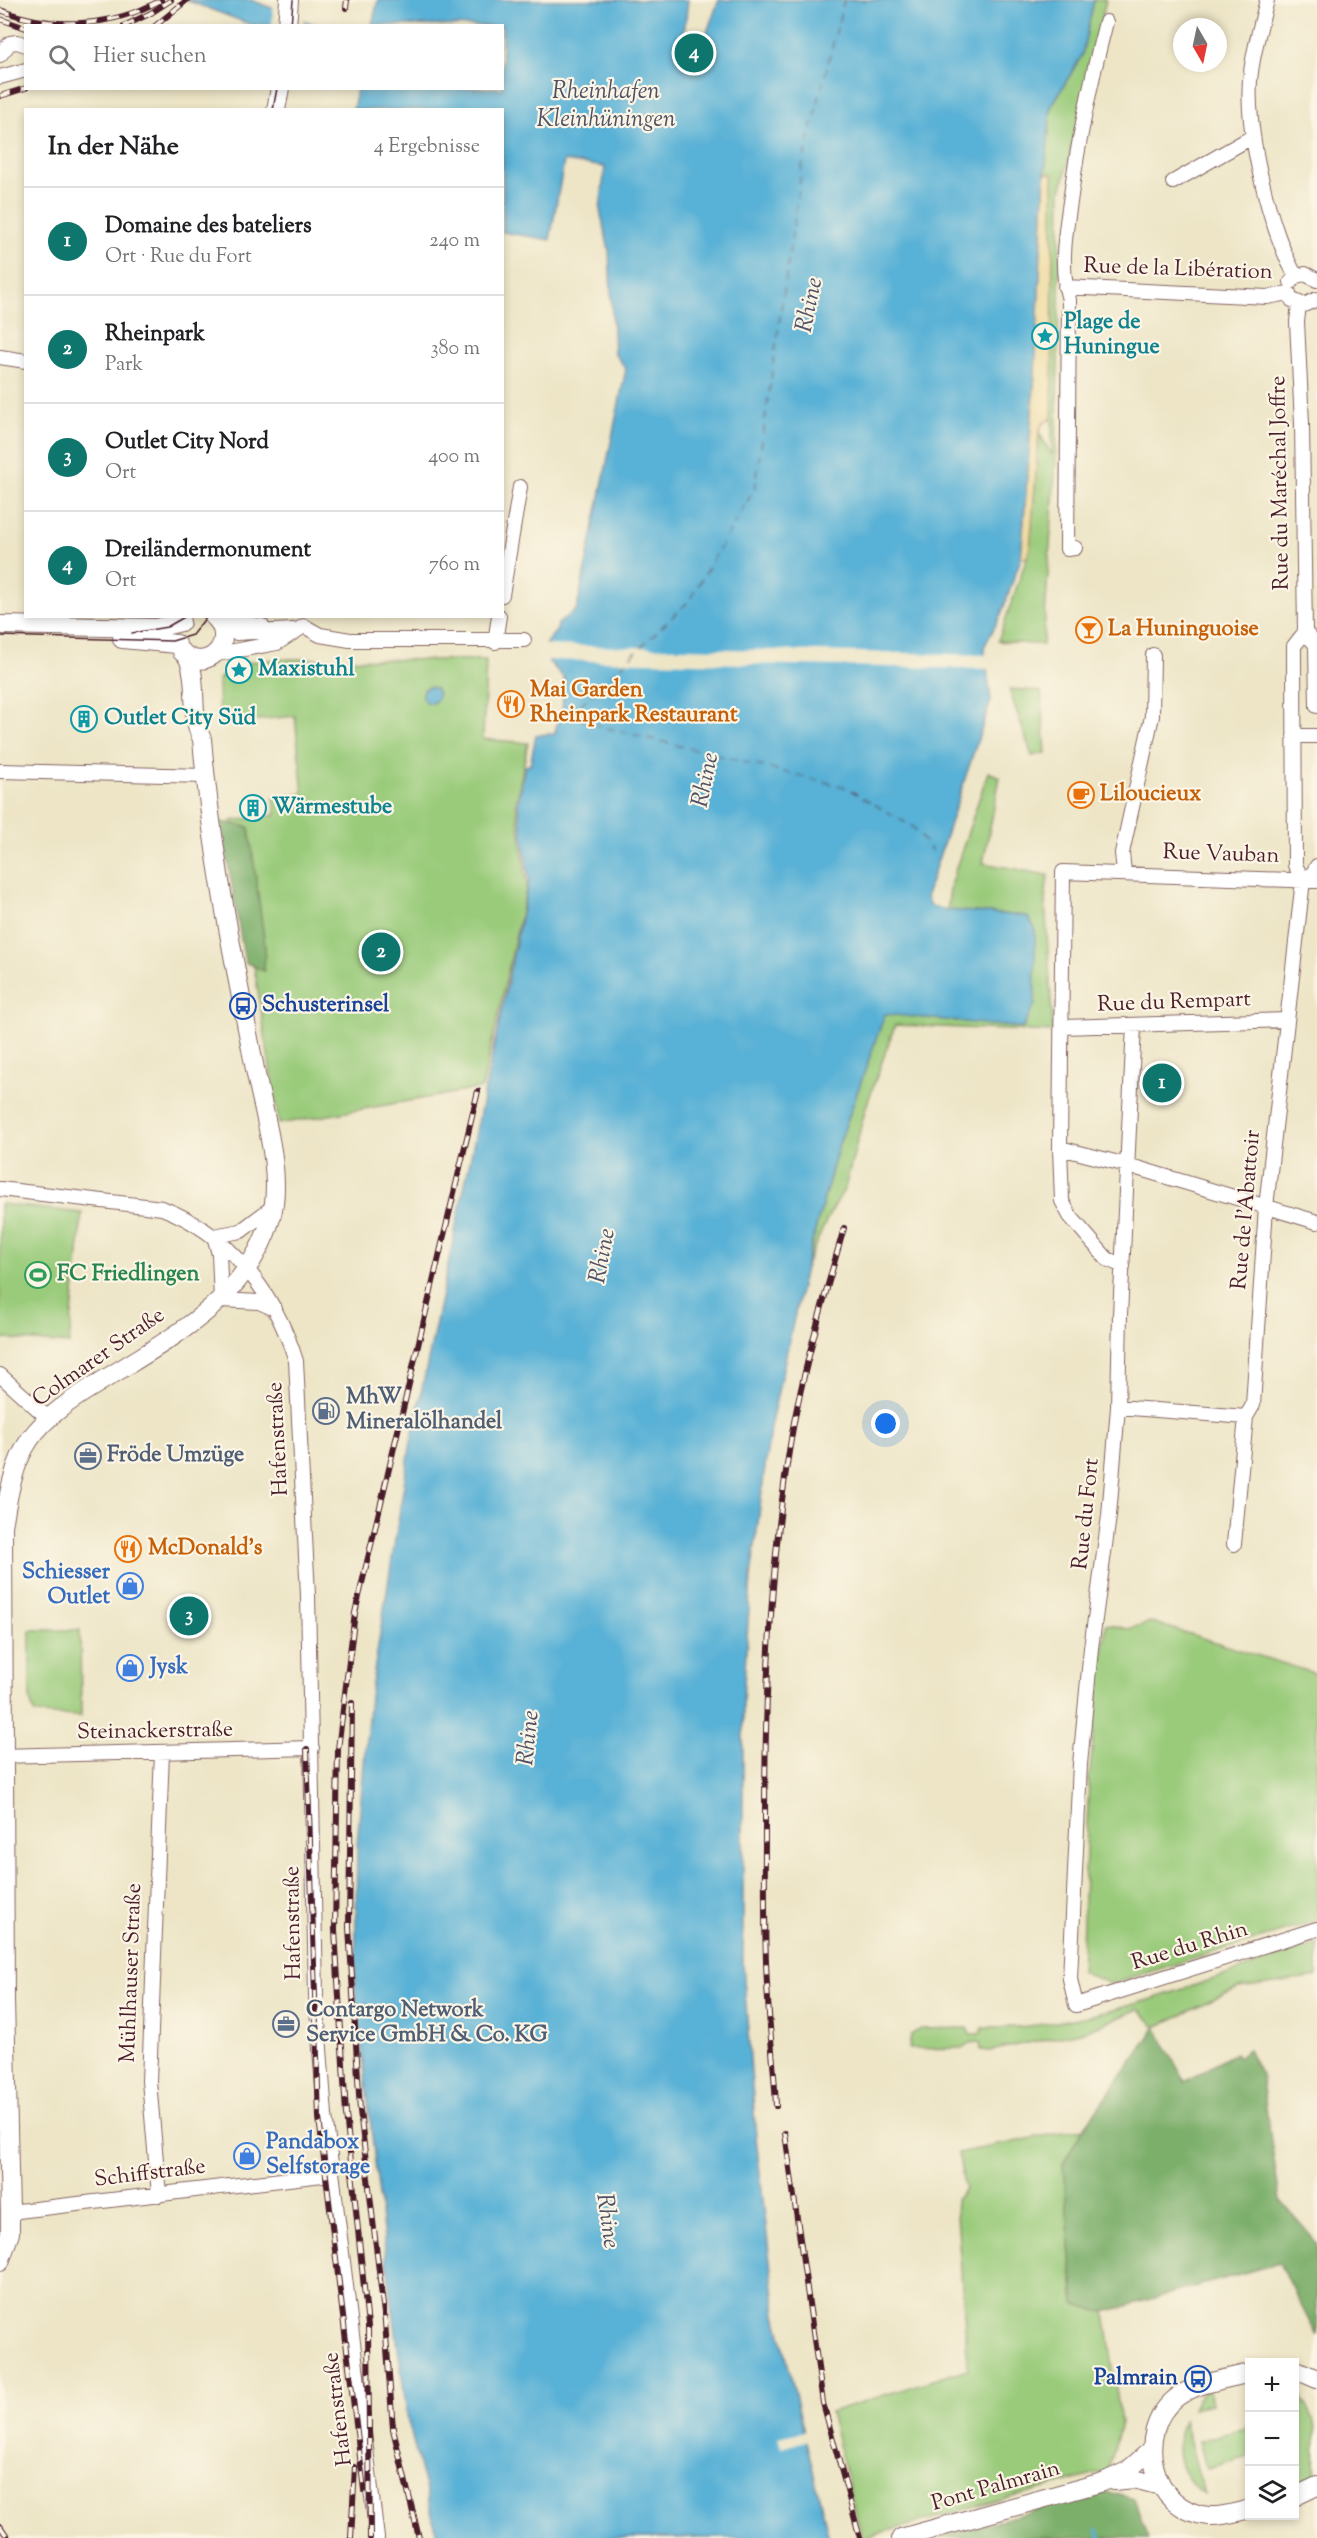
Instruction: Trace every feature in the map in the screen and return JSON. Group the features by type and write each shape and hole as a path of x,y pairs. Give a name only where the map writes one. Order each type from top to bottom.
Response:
{"main road":[{"path":"287,24 289,0"},
{"path":"0,625 156,627 184,618"},
{"path":"184,618 176,635 197,654"},
{"path":"0,636 144,640 197,654 223,642 222,621"},
{"name":"Colmarer Straße","path":"0,2262 10,2233 3,2001 4,1518 19,1461 30,1438 49,1419 81,1394 182,1329 221,1300 247,1270 265,1239 273,1206 274,1174 220,882 202,739 196,723 193,672 197,654"},
{"path":"1299,2371 1317,2379"},
{"path":"1245,2375 1179,2396 1160,2417 1153,2433 1151,2450 1161,2486 1171,2498 1186,2508 1208,2516 1245,2510"},
{"name":"Pont Palmrain","path":"902,2538 1103,2482 1126,2471 1151,2450"},
{"name":"Pont Palmrain","path":"1103,2482 1134,2479 1161,2486"},
{"path":"1299,2495 1317,2486"}],"street":[{"path":"1267,0 1251,73 1249,100 1252,136 1284,256 1296,276"},
{"path":"1075,548 1067,549 1069,300 1065,287 1065,238 1085,103 1106,22"},
{"path":"0,55 10,43 24,44"},
{"path":"0,77 24,71"},
{"path":"1173,182 1252,136"},
{"path":"1317,280 1305,274 1296,276 1289,285 1289,293 1299,304 1309,304 1317,299"},
{"name":"Rue de la Libération","path":"1065,287 1267,297 1289,293"},
{"name":"Rue du Maréchal Joffre","path":"1299,304 1297,322 1311,584 1305,632 1316,645 1316,657"},
{"path":"0,357 24,361"},
{"path":"1302,424 1317,424"},
{"path":"504,583 520,487"},
{"path":"495,642 499,618"},
{"path":"222,621 237,633 277,632 304,626 320,635 350,640 495,642 524,640"},
{"path":"197,654 276,643 301,628"},
{"name":"Rue de l'Abattoir","path":"1234,1544 1246,1417 1253,1405 1266,1207 1287,1020 1310,880 1295,865 1294,646 1305,632"},
{"path":"1124,872 1122,853 1152,716 1153,655"},
{"path":"1316,657 1317,706"},
{"path":"1294,736 1317,736"},
{"path":"0,771 206,776"},
{"path":"1310,880 1317,866"},
{"name":"Rue Vauban","path":"1063,1027 1063,872 1124,872 1310,880"},
{"name":"Rue du Rempart","path":"1063,1027 1287,1020"},
{"name":"Rue du Fort","path":"1076,2005 1070,1979 1080,1764 1091,1648 1109,1516 1118,1407 1134,1025"},
{"path":"1063,1027 1060,1148 1062,1201 1070,1216 1107,1259 1124,1266"},
{"path":"1060,1148 1127,1165 1317,1222"},
{"path":"0,1189 162,1208 184,1216 214,1236 232,1251 247,1270"},
{"path":"214,1236 242,1231 273,1206"},
{"path":"214,1236 219,1254 221,1300 259,1302 275,1309"},
{"name":"Hafenstraße","path":"247,1270 275,1309 296,1361 312,1748 316,1996 331,2174 378,2538"},
{"path":"0,1375 49,1419"},
{"path":"1118,1407 1246,1417"},
{"name":"Steinackerstraße","path":"3,1756 312,1748"},
{"name":"Mühlhauser Straße","path":"159,2195 149,2081 162,1753"},
{"name":"Rue du Rhin","path":"1076,2005 1317,1929"},
{"name":"Schiffstraße","path":"10,2212 331,2174"}],"green space":[{"path":"1094,0 1106,0 1061,192 1056,459 1043,645 998,641 1030,549 1039,433 1052,455 1053,174 1045,173 1051,107 1082,55"},
{"path":"289,659 486,660 483,739 528,743 516,803 527,885 482,1088 279,1124 231,821 276,815 274,798 303,794 295,716 219,724 218,681 241,664"},
{"path":"1009,689 1041,691 1046,753 1032,756"},
{"path":"988,772 1000,777 983,863 1048,875 1045,900 1053,1032 895,1025 866,1107 845,1188 828,1217 805,1268 839,1144 885,1013 1023,1028 1027,916 947,910 951,883"},
{"path":"221,822 249,827 265,946 264,971 245,962"},
{"name":"FC Friedlingen","path":"0,1204 82,1213 69,1344 0,1338"},
{"path":"1151,1622 1317,1674 1317,1921 1110,1984 1081,1971 1089,1779 1106,1624 1128,1629"},
{"path":"30,1630 80,1630 81,1716 35,1714 30,1700"},
{"path":"1317,1944 1317,1977 1238,1988 1156,2027 1139,2009 1085,2031 990,2051 981,2050 980,2042 969,2043 962,2048 909,2049 911,2035 920,2029 967,2028 970,2034 980,2034 983,2028 1024,2026 1109,2011 1195,1986"},
{"path":"1156,2027 1185,2082 1235,2053 1238,2057 1248,2049 1261,2075 1280,2200 1317,2243 1317,2336 1279,2263 1105,2312 1075,2304 1063,2164 1084,2128"},
{"path":"1084,2128 1063,2164 1075,2304 1105,2312 1121,2423 1108,2471 862,2538 830,2412 968,2369 956,2200 965,2188 958,2153"},
{"path":"1209,2391 1212,2404 1192,2408 1202,2393"},
{"path":"1299,2395 1314,2423 1317,2482 1299,2490"},
{"path":"1184,2420 1204,2494 1188,2478 1179,2461 1179,2442"},
{"path":"1245,2428 1245,2458 1206,2468 1199,2441"},
{"path":"1106,2491 1134,2499 1148,2538 935,2538"}],"sand":[{"name":"Plage de Huningue","path":"1045,173 1053,174 1052,418 1042,424 1039,433 1030,549 1027,557 1021,558 1035,372"}],"water":[{"path":"186,0 251,0 313,24 249,24"},
{"path":"378,0 688,0 683,42 679,47 684,61 696,65 707,57 705,37 719,0 1094,0 1082,55 1051,107 1021,558 1001,615 984,647 991,700 926,896 930,906 947,910 1027,916 1035,928 1035,1004 1023,1028 885,1014 839,1144 805,1268 770,1428 751,1577 743,1699 743,1965 756,2138 776,2314 829,2538 438,2538 408,2421 387,2265 355,1990 357,1844 370,1696 411,1441 529,880 518,803 525,766 530,765 536,735 555,734 559,713 562,713 564,678 549,662 546,643 557,630 558,624 577,609 626,369 614,353 609,250 600,210 605,167 564,161 550,240 504,232 504,108 353,108 357,90 504,90 504,24 372,24"},
{"path":"430,687 436,689 438,695 436,701 430,703 424,701 422,695 424,689"}],"pier":[{"path":"273,6 304,18 304,24 272,24"},
{"path":"543,645 988,655 990,669 545,660"},
{"path":"806,2431 809,2440 781,2448 778,2437"}],"waterway":[{"path":"1097,2531 1100,2538"}],"ferry route":[{"path":"844,0 802,167 755,488 689,601 573,712 582,720 603,727 845,787 913,827 932,851"}],"tram line":[{"path":"291,24 293,0"},
{"path":"273,108 277,90"},
{"path":"132,633 167,627 183,618"},
{"path":"0,636 172,641 192,635 205,618"}],"railway":[{"path":"0,10 40,21 82,23 122,16 161,0"},
{"path":"128,24 171,0"},
{"path":"157,24 187,0"},
{"path":"346,8 347,0"},
{"path":"0,19 24,27"},
{"path":"0,96 24,89"},
{"path":"370,2538 368,2326 346,2114 335,1930 338,1749 355,1613 478,1091"},
{"path":"776,2106 765,1944 765,1774 770,1622 779,1522 794,1422 811,1348 844,1228"},
{"path":"352,1703 349,1927 360,2111 385,2322 393,2429 419,2538"},
{"path":"307,1749 319,2118 364,2490"},
{"path":"785,2133 823,2403 860,2538"},
{"path":"351,2538 355,2467"},
{"path":"0,2526 8,2538"}],"place":[{"name":"Dreiländermonument","path":"694,53"},
{"name":"Plage de Huningue","path":"1045,336"},
{"name":"La Huninguoise","path":"1089,630"},
{"name":"Maxistuhl","path":"239,670"},
{"name":"Mai Garden Rheinpark Restaurant","path":"511,704"},
{"name":"Outlet City Süd","path":"84,719"},
{"name":"Liloucieux","path":"1081,795"},
{"name":"Wärmestube","path":"253,808"},
{"name":"Rheinpark","path":"381,952"},
{"name":"Schusterinsel","path":"243,1006"},
{"name":"Domaine des bateliers","path":"1162,1083"},
{"name":"FC Friedlingen","path":"38,1275"},
{"name":"MhW Mineralölhandel","path":"326,1411"},
{"name":"Fröde Umzüge","path":"88,1456"},
{"name":"McDonald's","path":"128,1549"},
{"name":"Schiesser Outlet","path":"130,1586"},
{"name":"Outlet City Nord","path":"189,1616"},
{"name":"Jysk","path":"130,1668"},
{"name":"Contargo Network Service GmbH & Co. KG","path":"286,2024"},
{"name":"Pandabox Selfstorage","path":"247,2156"},
{"name":"Palmrain","path":"1198,2379"}],"water label":[{"name":"Rheinhafen Kleinhüningen","path":"606,106"},
{"name":"Rhine","path":"810,305"},
{"name":"Rhine","path":"706,780"},
{"name":"Rhine","path":"603,1256"},
{"name":"Rhine","path":"529,1738"},
{"name":"Rhine","path":"607,2221"}]}
